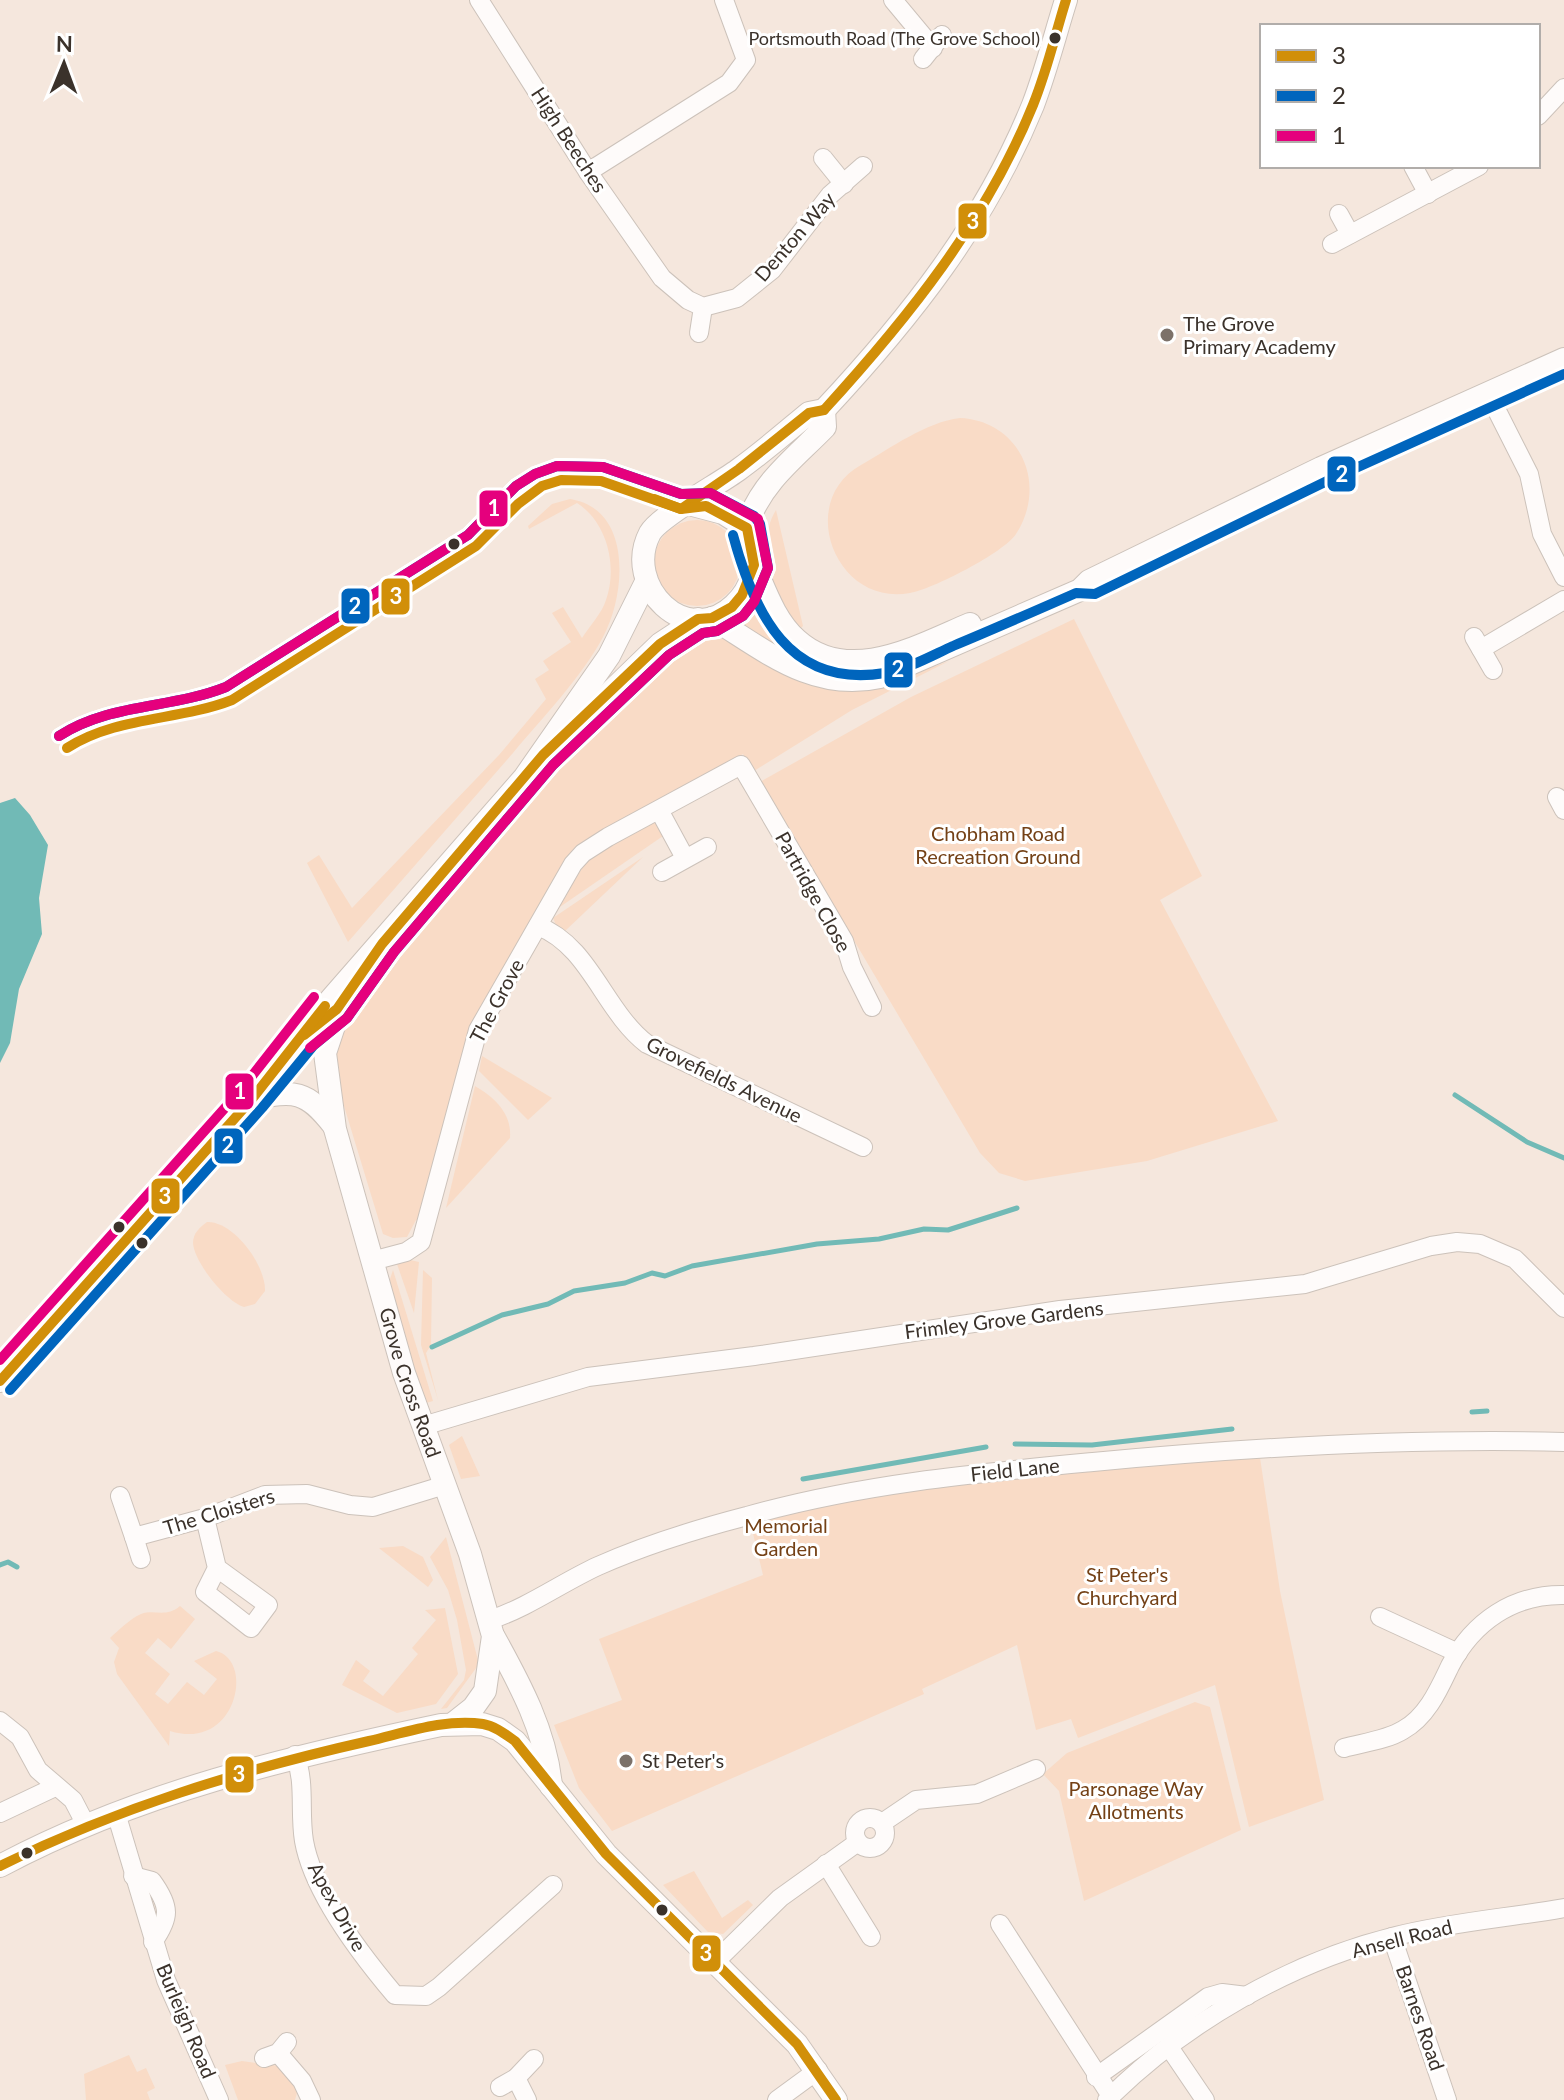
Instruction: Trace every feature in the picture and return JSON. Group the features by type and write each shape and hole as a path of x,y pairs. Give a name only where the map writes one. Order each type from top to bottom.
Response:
{"main road":[{"path":"0,1381 252,1099 363,961 382,944 543,755 609,656 645,584 645,548 650,533 662,520 689,504 809,413 824,410 896,332 959,248 980,214 1033,104 1066,0"},
{"path":"645,584 666,609 684,619 705,619 791,668 821,678 857,681 910,667 1080,590 1089,581 1321,468 1564,359"},
{"path":"824,410 825,427 767,485 747,528 754,565 774,609 796,639 835,657 865,661 913,648 1074,578 1089,581"},
{"path":"689,504 723,513 747,528"},
{"path":"543,755 660,644 732,607 742,595 754,565"},
{"path":"304,1035 312,1033 343,999 369,968 382,944"},
{"name":"Grove Cross Road","path":"343,999 325,1053 334,1127 423,1426 492,1628 547,1752 551,1789"},
{"name":"Grove Cross Road","path":"252,1099 299,1094 319,1107 334,1127"},
{"name":"Grove Cross Road","path":"454,1723 473,1708 485,1691 492,1628"},
{"path":"0,1866 116,1813 295,1755 454,1723 474,1723 502,1732 519,1745 551,1789 629,1878 772,2018 818,2070 836,2100"}],"street":[{"name":"High Beeches","path":"479,0 588,172 662,278 688,300 703,307"},
{"path":"588,172 729,83 746,60 724,0"},
{"path":"893,0 933,47"},
{"path":"1540,114 1564,88"},
{"name":"Denton Way","path":"823,158 844,184"},
{"name":"Denton Way","path":"703,307 737,298 772,270 830,195 863,166"},
{"path":"1414,168 1428,194"},
{"path":"1332,244 1475,168"},
{"path":"1339,214 1350,234"},
{"path":"699,333 703,307"},
{"path":"1488,393 1529,474 1542,534 1564,577"},
{"path":"1493,670 1478,643 1564,600"},
{"name":"The Grove","path":"372,1261 406,1252 421,1242 478,1030 579,856 741,765 749,779"},
{"name":"Partridge Close","path":"749,779 844,941 852,967 872,1007"},
{"path":"659,810 685,858"},
{"path":"662,872 707,847"},
{"name":"Grovefields Avenue","path":"538,926 566,940 631,1032 647,1044 863,1147"},
{"name":"Frimley Grove Gardens","path":"423,1426 588,1377 754,1356 1060,1310 1305,1284 1431,1246 1457,1242 1480,1244 1515,1259 1564,1308"},
{"name":"Field Lane","path":"492,1628 601,1565 750,1515 856,1492 990,1472 1267,1446 1435,1439 1564,1442"},
{"name":"The Cloisters","path":"134,1537 205,1518 265,1495 307,1494 350,1505 373,1507 445,1485"},
{"path":"120,1496 141,1559"},
{"path":"205,1518 217,1568"},
{"path":"1344,1748 1403,1730 1435,1699 1458,1653 1480,1626 1519,1601 1564,1595"},
{"path":"1380,1617 1458,1653"},
{"path":"0,1721 20,1737 38,1770 73,1800 86,1825"},
{"name":"Apex Drive","path":"295,1755 303,1784 303,1828 307,1854 352,1942 395,1995 426,1996 439,1987 553,1885"},
{"path":"715,1962 780,1898 858,1842 855,1832 859,1822 868,1817 882,1823 916,1800 977,1794 1036,1769"},
{"path":"0,1813 55,1787"},
{"name":"Burleigh Road","path":"116,1813 133,1876 152,1881 167,1915 166,1924 153,1942 219,2100"},
{"path":"826,1864 871,1937"},
{"name":"Ansell Road","path":"1000,1924 1109,2098 1169,2047 1247,1996 1327,1959 1392,1937 1564,1908"},
{"name":"Barnes Road","path":"1392,1937 1447,2100"},
{"name":"Ansell Road","path":"1096,2077 1208,1997 1222,1993 1247,1996"},
{"path":"1169,2047 1205,2100"},
{"path":"276,2051 302,2081 311,2100"},
{"path":"527,2100 508,2083 534,2059"},
{"path":"777,2100 818,2070"}],"green space":[{"path":"960,418 999,430 1013,443 1023,459 1029,496 1016,534 983,560 920,590 884,593 862,584 845,568 833,548 828,525 830,503 841,482 861,465 909,437 947,420"},
{"path":"570,499 590,506 605,519 614,536 619,556 616,599 603,637 561,697 348,942 307,863 319,855 352,908 499,755 546,699 535,679 549,670 543,661 571,642 552,613 563,607 582,638 604,605 611,573 610,559 603,533 587,511 577,503 529,529 528,526 552,504"},
{"path":"776,510 803,626 796,633 776,588 767,557 769,525"},
{"path":"697,520 713,524 727,533 736,547 740,563 736,579 727,593 713,602 697,606 681,602 667,593 658,579 654,563 658,547 667,533 681,524"},
{"path":"755,607 783,645 779,649 741,623"},
{"name":"Chobham Road Recreation Ground","path":"1074,619 1202,876 1160,900 1278,1121 1147,1161 1025,1181 999,1173 980,1153 760,782 911,697"},
{"path":"723,639 746,648 793,679 835,689 870,690 949,661 852,710 754,771 743,754 593,836 569,855 470,1031 421,1221 416,1220 407,1237 393,1238 383,1234 340,1093 332,1049 344,1009 385,965 497,825 667,651 689,641"},
{"path":"655,822 663,836 554,911 591,855"},
{"path":"643,857 565,931 556,925 553,918"},
{"path":"482,1056 552,1098 528,1120 479,1071"},
{"path":"475,1086 489,1095 505,1113 510,1138 446,1208"},
{"path":"207,1222 228,1229 254,1258 265,1291 255,1304 244,1307 229,1298 199,1260 193,1239"},
{"path":"406,1259 419,1262 414,1313 397,1264"},
{"path":"393,1270 433,1401 426,1403 388,1285"},
{"path":"423,1270 432,1278 431,1345 426,1353 438,1400 421,1345"},
{"path":"462,1436 480,1476 461,1479 449,1445"},
{"name":"St Peter's Churchyard","path":"1259,1451 1280,1591 1324,1800 1249,1827 1215,1685 1078,1738 1071,1719 1036,1730 1017,1645 922,1689 924,1694 612,1831 579,1788 554,1725 622,1700 599,1639 763,1575 749,1517 885,1490"},
{"path":"446,1537 479,1664 447,1708 441,1709 464,1680 466,1670 448,1590 430,1557"},
{"path":"403,1546 423,1557 433,1580 428,1587 379,1548"},
{"path":"180,1606 195,1619 171,1649 158,1638 145,1653 170,1674 155,1694 168,1704 187,1682 204,1695 217,1679 194,1661 216,1651 228,1658 235,1670 236,1686 233,1702 224,1717 211,1729 193,1734 170,1731 169,1746 117,1674 114,1662 119,1648 110,1638 141,1614 170,1612"},
{"path":"445,1608 458,1674 436,1704 397,1713 342,1685 356,1660 370,1671 363,1681 383,1696 418,1654 412,1648 436,1620 425,1610"},
{"name":"Parsonage Way Allotments","path":"1195,1702 1210,1707 1241,1830 1084,1901 1059,1791 1043,1774 1067,1753"},
{"path":"694,1871 722,1918 748,1900 753,1905 723,1934 708,1932 663,1885"},
{"path":"129,2055 137,2072 146,2068 155,2088 147,2092 150,2100 86,2100 84,2074"},
{"path":"242,2061 279,2066 298,2089 295,2100 238,2100 225,2065"}],"water":[{"path":"15,798 30,815 48,845 39,898 42,934 19,989 10,1043 0,1063 0,803"}],"waterway":[{"path":"1455,1095 1527,1142 1564,1158"},
{"path":"432,1347 502,1315 548,1304 574,1291 625,1283 652,1273 665,1276 692,1266 817,1244 879,1239 924,1229 948,1230 1017,1208"},
{"path":"1472,1412 1487,1411"},
{"path":"1015,1444 1092,1445 1232,1429"},
{"path":"803,1479 986,1447"},
{"path":"0,1565 8,1562 17,1567"}],"transit line":[{"name":"3","path":"824,410 915,304 992,189 1033,105 1066,0"},
{"name":"2","path":"733,535 752,592 765,617 781,639 800,657 824,669 852,675 885,673 911,665 1076,593 1095,594 1327,481 1564,374"},
{"name":"3","path":"654,499 681,509 739,469 809,413 824,410"},
{"name":"2","path":"10,1390 262,1108 313,1046 347,1018 394,952 553,765 669,655 703,633 717,631 743,616 754,602 768,568 760,524 754,516 710,493 681,494 603,467 557,466 535,474 516,486 468,535 226,687 99,718 59,736"},
{"name":"1","path":"59,736 99,718 226,687 468,535 516,486 535,474 557,466 603,467 681,494 710,493 758,519 768,568 754,602 743,616 717,631 703,633 669,655 553,765 394,952 347,1018 310,1048"},
{"name":"3","path":"67,748 106,730 232,700 476,546 518,504 542,486 561,480 601,481 681,509 706,506 747,528 754,565 742,595 732,607 712,618 698,619 660,644 543,755 382,944 337,1009 304,1035"},
{"name":"1","path":"0,1360 241,1090 314,997"},
{"name":"3","path":"0,1381 252,1099 325,1006"},
{"name":"3","path":"0,1866 89,1826 227,1778 425,1727 454,1723 487,1725 515,1741 606,1854 797,2044 836,2100"}],"place":[{"name":"Portsmouth Road (The Grove School)","path":"1055,38"},
{"name":"The Grove Primary Academy","path":"1167,335"},
{"name":"St Peter's","path":"626,1761"}],"park label":[{"name":"Memorial Garden","path":"786,1538"}]}
